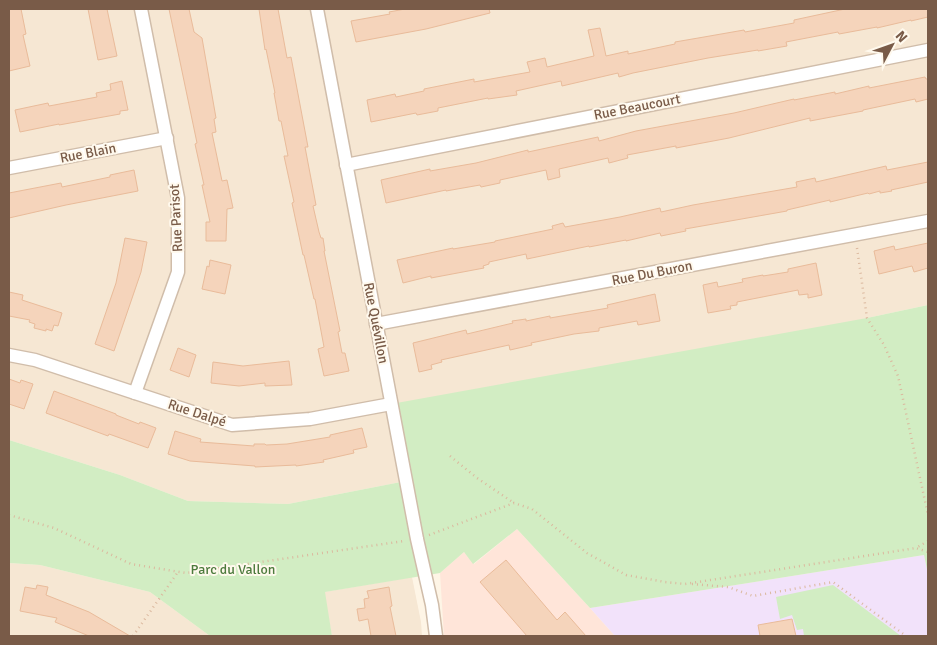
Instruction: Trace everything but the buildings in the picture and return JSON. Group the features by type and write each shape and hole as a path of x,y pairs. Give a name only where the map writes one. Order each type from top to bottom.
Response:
{"street":[{"name":"Rue Parisot","path":"135,393 178,272 178,198 141,9"},
{"name":"Rue Quévillon","path":"317,9 417,539 432,606 436,636"},
{"name":"Rue Beaucourt","path":"346,165 928,50"},
{"name":"Rue Blain","path":"9,168 167,138"},
{"name":"Rue Du Buron","path":"376,324 928,221"},
{"name":"Rue Dalpé","path":"9,355 35,360 232,425 310,419 391,404"}],"path":[{"path":"855,235 867,318 884,344 898,376 928,515"},
{"path":"450,456 477,478 514,503 532,509 587,553 626,575 665,582 728,587 753,596 833,582 906,636"},
{"path":"9,515 54,528 130,564 186,573 417,539 514,503"},
{"path":"685,584 916,548 928,541"},
{"path":"916,548 928,552"},
{"path":"133,636 178,572"}],"shaded area":[{"path":"9,9 928,9 928,305 867,318 406,481 288,504 188,501 120,475 9,440"},
{"path":"517,529 615,636 444,636 440,573 464,552 474,564"},
{"path":"924,555 928,574 928,636 615,636 590,608"},
{"path":"9,563 40,565 150,592 210,636 9,636"},
{"path":"412,577 422,636 332,636 324,592"}],"green space":[{"name":"Parc du Vallon","path":"928,305 928,574 924,555 590,608 517,529 473,564 464,552 440,573 325,592 332,636 210,636 150,592 40,565 9,563 9,440 120,475 188,501 288,504 406,481 391,404 867,318"},
{"path":"833,585 901,636 804,636 803,629 797,630 792,615 780,619 776,597"}]}
